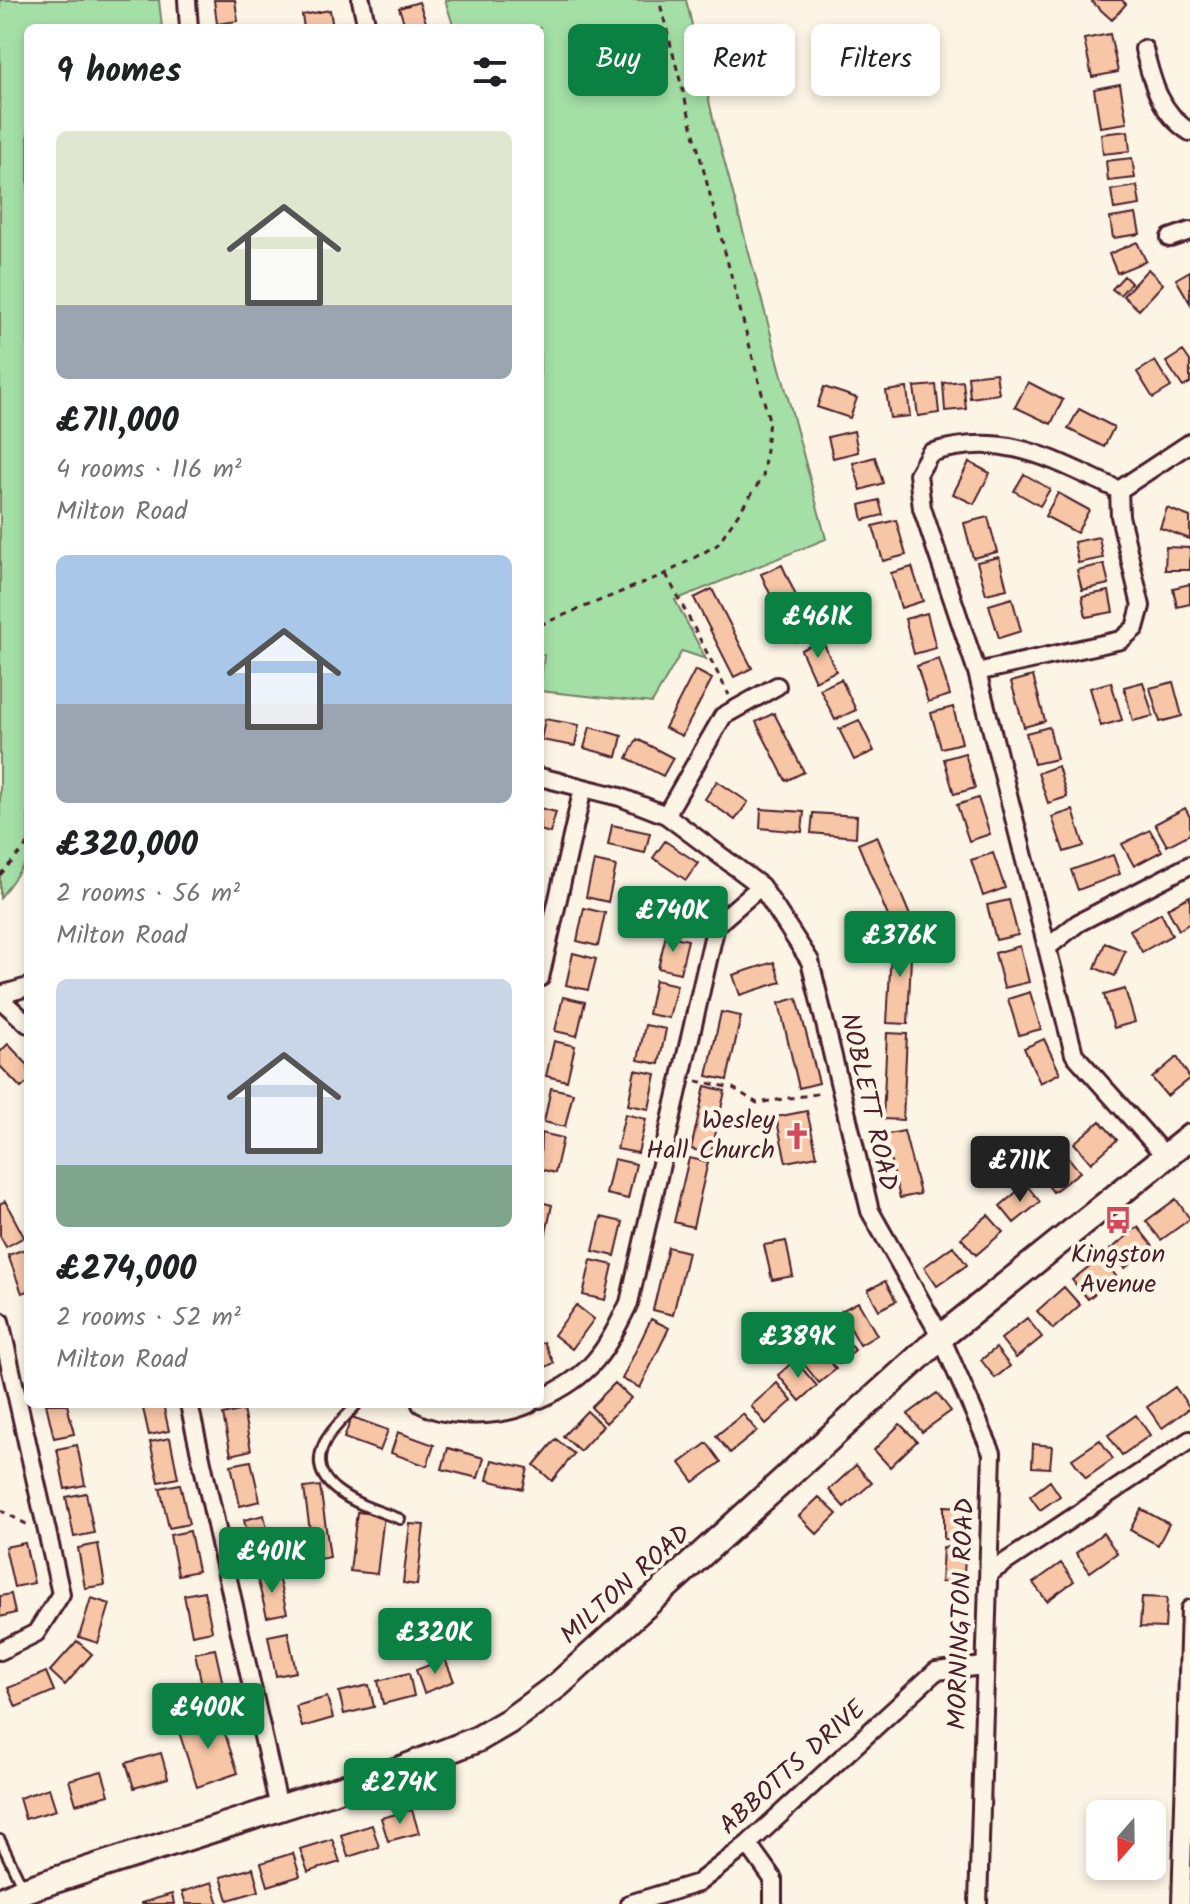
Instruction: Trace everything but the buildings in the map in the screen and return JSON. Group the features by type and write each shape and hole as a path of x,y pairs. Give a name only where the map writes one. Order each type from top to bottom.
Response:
{"street":[{"path":"187,0 189,24"},
{"path":"361,0 366,24"},
{"path":"1144,49 1152,80 1170,120 1190,132"},
{"path":"1170,238 1190,231"},
{"path":"1119,490 1007,443 961,443 930,453 918,474 922,508 977,672 1074,1054 1166,1157"},
{"path":"1119,490 1190,443"},
{"path":"977,672 1121,640 1135,628 1141,606 1120,516 1119,490"},
{"path":"666,815 723,716 777,686"},
{"name":"NOBLETT ROAD","path":"544,778 666,815 761,886 810,961 870,1211 941,1337"},
{"path":"544,960 583,788"},
{"path":"1048,947 1078,923 1190,865"},
{"path":"544,1397 566,1388 605,1353 629,1303 716,925 761,886"},
{"path":"24,988 0,997 24,1020"},
{"name":"MILTON ROAD","path":"0,1901 24,1890 401,1769 478,1739 509,1721 558,1685 941,1337 1190,1137"},
{"path":"0,1321 61,1594 36,1633 0,1651"},
{"name":"MORNINGTON ROAD","path":"941,1337 992,1453 978,1904"},
{"path":"190,1408 279,1808"},
{"path":"428,1408 435,1412 512,1412 520,1408"},
{"path":"989,1573 1188,1447"},
{"path":"1181,1904 1190,1609"},
{"name":"ABBOTTS DRIVE","path":"629,1904 698,1883 748,1844 936,1671 985,1666"},
{"path":"748,1844 773,1879 773,1904"}],"lane":[{"path":"353,1408 326,1439 319,1457 323,1476 350,1500 400,1519"},
{"path":"0,1840 24,1890"}],"path":[{"path":"544,623 665,574 717,545 763,477 769,420 659,0"},
{"path":"665,574 736,709"},
{"path":"0,875 24,848"},
{"path":"681,1078 733,1088 757,1103 840,1091"},
{"path":"0,1510 48,1537"}],"green space":[{"path":"0,0 159,0 162,24 24,24 24,865 0,898"},
{"path":"445,0 686,0 691,24 684,24 684,96 708,96 826,539 675,600 706,659 682,651 652,703 544,691 544,24 453,24"}],"place":[{"name":"Wesley Hall Church","path":"797,1136"},
{"name":"Kingston Avenue","path":"1118,1220"}]}
